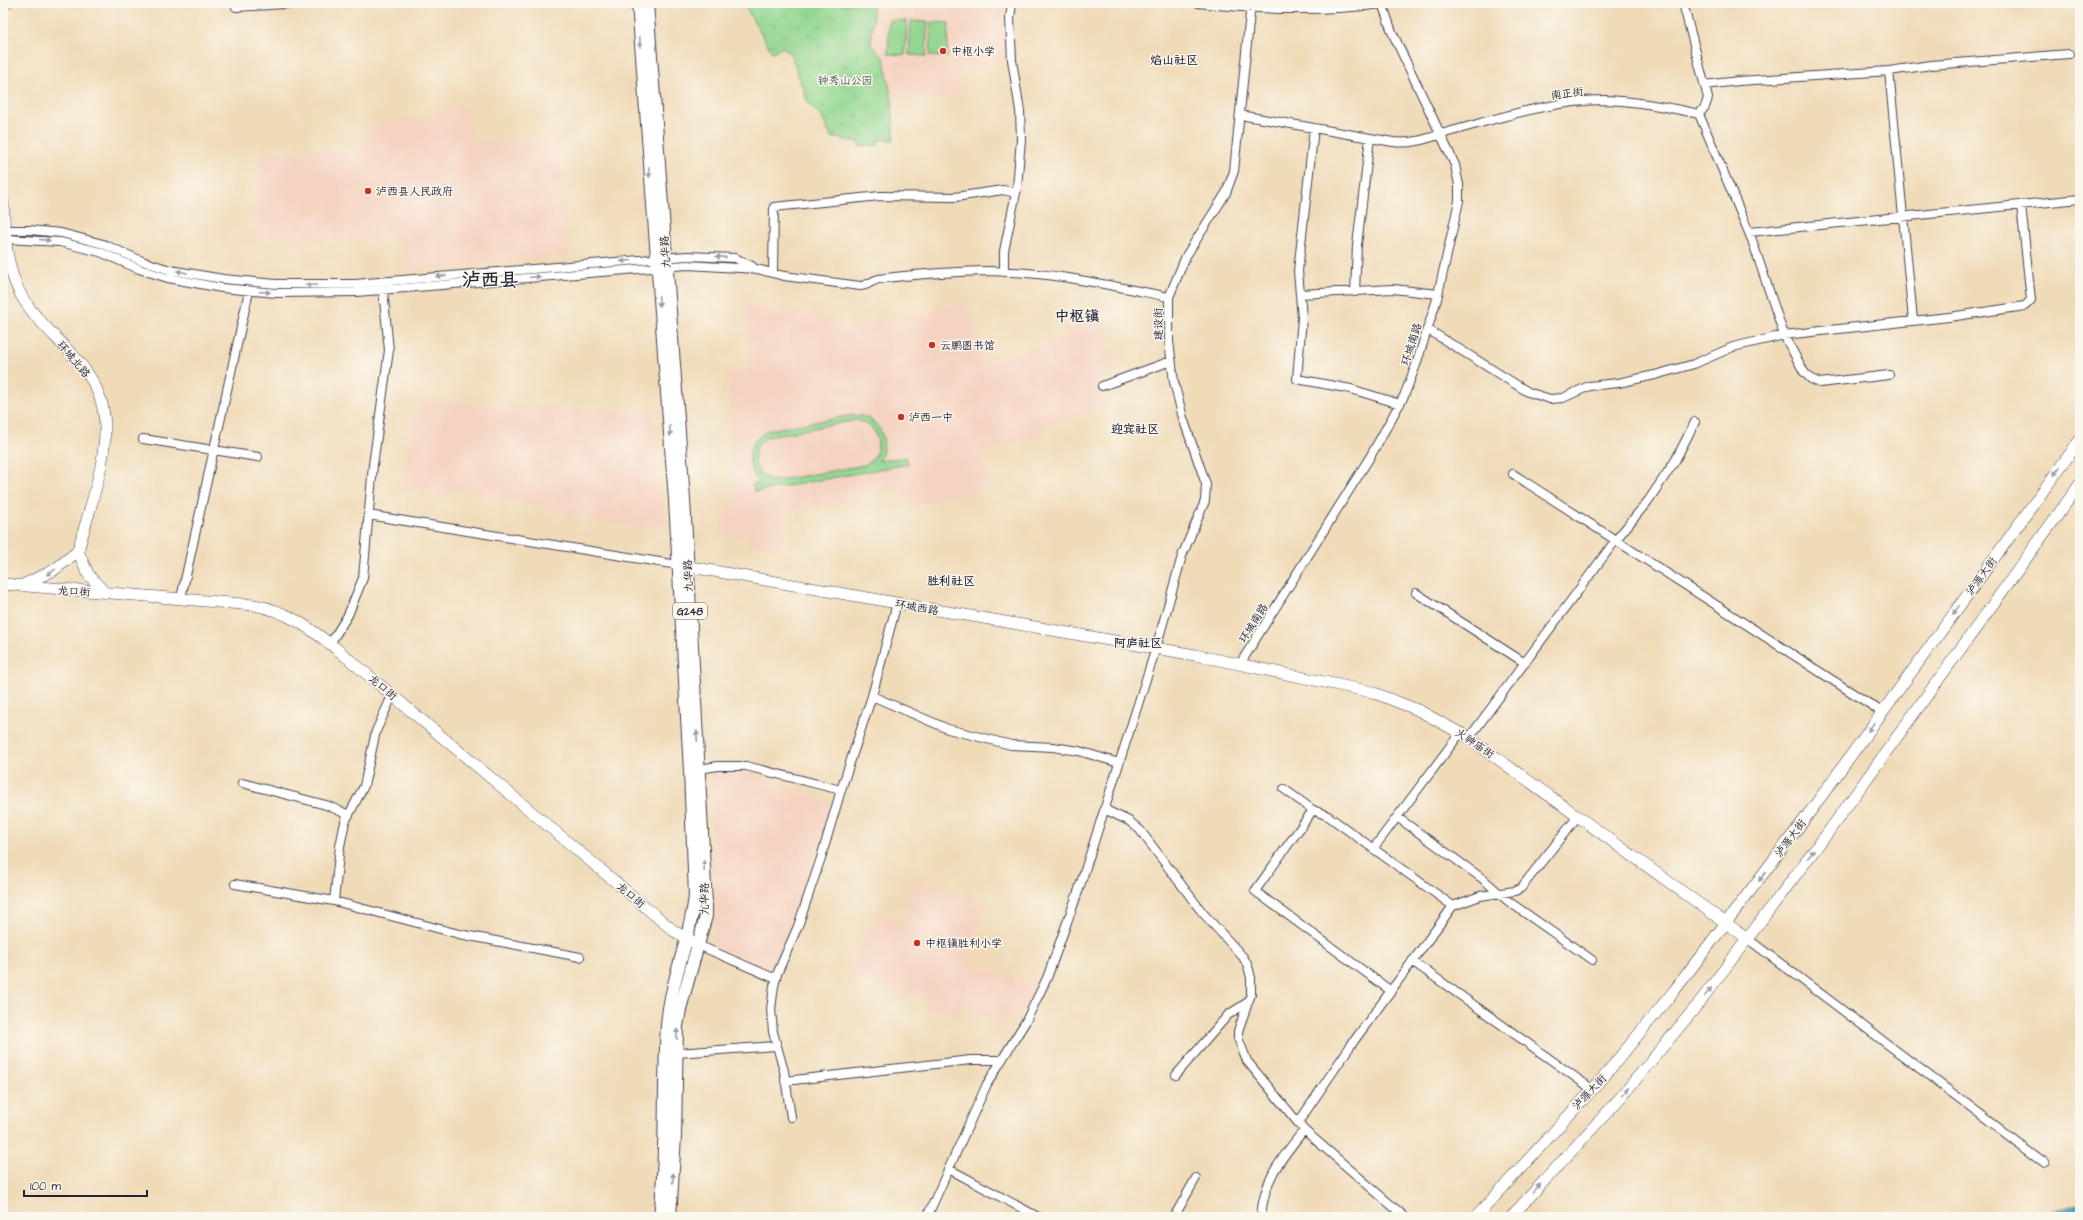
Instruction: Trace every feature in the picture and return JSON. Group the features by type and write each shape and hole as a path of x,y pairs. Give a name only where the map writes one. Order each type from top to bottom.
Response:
{"highway":[{"name":"九华路","path":"638,3 661,262 699,768 706,916 680,1009 677,1026 675,1136 662,1216"},
{"name":"九华路","path":"647,3 661,262"},
{"name":"九华路","path":"662,1216 667,1026 671,989 693,915 694,896 683,566"}],"main road":[{"path":"3,6 7,3"},
{"name":"环城北路","path":"3,200 5,233 10,268 22,295 33,312 84,368 97,389 103,406 105,431 98,478 78,551"},
{"name":"泸源大街","path":"1476,1217 1592,1089 1650,1022 1726,924 2080,440"},
{"path":"1511,1217 1645,1070 1748,939 1826,835 2080,484"},
{"path":"19,586 46,575 78,551 88,574 105,593"},
{"name":"环城西路","path":"683,566 1156,648"},
{"name":"龙口街","path":"3,584 254,605 276,610 307,625 674,931 698,945"},
{"name":"火神庙街","path":"1156,648 1372,692 1418,710 1465,735 1748,939"}],"street":[{"path":"236,7 300,3"},
{"path":"1004,272 1004,250 1020,170 1021,125 1012,60 1010,18 1012,3"},
{"path":"1198,3 1312,9 1382,4"},
{"path":"1683,3 1708,98 1707,103 1699,114 1749,232 1784,335 1804,372 1820,383 1889,375"},
{"name":"环城南路","path":"1240,664 1370,457 1400,404 1414,370 1438,294 1459,193 1455,165 1392,32 1382,4"},
{"name":"建设街","path":"927,1217 986,1084 1026,1021 1047,978 1077,894 1156,648 1182,556 1206,493 1206,484 1183,418 1171,361 1167,320 1169,297 1186,256 1221,203 1231,182 1236,160 1250,5"},
{"path":"1704,85 1739,81 1889,71 1931,65 2069,54"},
{"path":"1889,71 1913,320"},
{"name":"南正街","path":"1240,115 1370,138 1409,143 1422,141 1441,134 1552,106 1591,101 1649,103 1699,114"},
{"path":"1314,128 1298,270 1302,318 1297,379 1350,389 1400,404"},
{"path":"1355,292 1357,246 1370,138"},
{"path":"773,273 774,207 880,196 955,197 1003,190 1016,193"},
{"path":"1749,232 2080,199"},
{"path":"1427,329 1528,392 1550,399 1568,396 1589,386 1618,383 1655,375 1694,364 1732,347 1784,335 1949,317 2027,305 2031,300 2021,205"},
{"path":"5,233 28,230 61,234 102,244 142,261 170,270 223,279 276,284 355,284 661,262 757,269 773,273 860,286 885,279 1004,272 1083,279 1169,297"},
{"path":"5,233 60,242 100,252 139,269 168,278 249,291 323,294 383,290 661,262"},
{"path":"1300,294 1393,289 1438,294"},
{"path":"330,644 348,615 363,578 373,465 389,350 383,290"},
{"path":"181,598 249,291"},
{"path":"1102,386 1171,361"},
{"path":"1373,848 1525,663 1615,541 1663,480 1695,422"},
{"path":"143,439 258,457"},
{"path":"1513,474 1882,712"},
{"path":"368,515 683,566"},
{"path":"1416,593 1525,663"},
{"path":"791,1117 785,1081 772,1032 771,1009 776,979 798,926 872,696 897,603"},
{"path":"334,900 340,846 349,815 364,786 376,731 392,696"},
{"path":"872,696 948,729 1011,745 1071,749 1118,763"},
{"path":"699,768 746,766 841,790"},
{"path":"242,783 326,805 349,815"},
{"path":"1284,789 1313,810 1328,816 1453,906"},
{"path":"1104,809 1129,821 1140,830 1202,912 1246,961 1252,983 1248,1002 1238,1031 1240,1048 1247,1061 1304,1130 1405,1217"},
{"path":"1313,810 1255,891 1391,991"},
{"path":"1298,1124 1412,961 1453,906 1472,898 1515,891 1526,884 1578,816"},
{"path":"1397,817 1498,893 1592,960"},
{"path":"236,884 334,900 459,934 580,957"},
{"path":"1748,939 2045,1163"},
{"path":"698,945 776,979"},
{"path":"1412,961 1592,1089"},
{"path":"1176,1075 1228,1015 1248,1002"},
{"path":"676,1053 776,1046"},
{"path":"785,1081 971,1060 1001,1060"},
{"path":"1261,1217 1264,1193 1271,1175 1280,1159 1304,1130"},
{"path":"949,1169 1038,1217"},
{"path":"1174,1217 1196,1178"}],"shaded area":[{"path":"475,3 593,3 475,10"},
{"name":"中枢小学","path":"874,4 949,10 1007,10 1008,62 995,62 957,72 958,96 892,101 884,58 871,44"},
{"name":"泸西县人民政府","path":"473,107 468,108 472,143 559,137 567,256 405,271 402,239 374,242 254,236 258,154 363,146 379,122 436,115 442,108"},
{"name":"泸西一中","path":"966,303 986,364 1064,340 1062,327 1104,319 1112,374 1096,379 1105,404 1038,429 1039,434 980,455 989,486 909,508 903,486 816,509 787,512 781,550 746,544 747,537 722,535 721,508 736,507 727,371 751,368 745,307 819,313 820,321 834,318 835,322 840,321 843,330 899,317 925,316 925,309"},
{"path":"418,401 630,411 652,409 666,527 641,530 453,488 451,496 401,486"},
{"path":"731,769 743,771 833,803 775,969 716,948 711,942 714,923 709,773"},
{"name":"中枢镇胜利小学","path":"917,879 970,899 972,896 986,901 965,963 1034,984 1022,1015 1011,1011 1004,1025 962,1005 958,1016 925,1007 927,1000 850,977 874,914 899,923"}],"green space":[{"name":"钟秀山公园","path":"743,3 874,4 871,44 884,58 892,101 894,140 878,140 878,145 859,146 859,142 831,137 822,117 808,103 792,57 784,47 772,52"},
{"path":"889,20 907,21 905,55 888,54"},
{"path":"911,21 928,22 926,56 909,55"},
{"path":"931,22 949,23 947,57 930,56"},
{"path":"854,415 863,416 876,424 883,437 884,445 879,461 906,457 908,464 754,492 753,484 761,483 755,476 752,469 750,454 756,440 769,430","holes":["856,420 864,423 875,433 878,447 872,460 865,465 775,481 761,474 757,468 755,462 757,448 767,437"]}],"water":[{"path":"2080,1203 2080,1212 2065,1217 2037,1217"}],"place":[{"name":"中枢小学","path":"943,51"},
{"name":"泸西县人民政府","path":"368,191"},
{"name":"云鹏图书馆","path":"932,345"},
{"name":"泸西一中","path":"901,417"},
{"name":"中枢镇胜利小学","path":"917,943"}],"district":[{"name":"焰山社区","path":"1174,60"},
{"name":"泸西县","path":"490,279"},
{"name":"中枢镇","path":"1077,316"},
{"name":"迎宾社区","path":"1135,429"},
{"name":"胜利社区","path":"951,581"},
{"name":"阿庐社区","path":"1138,643"}]}
